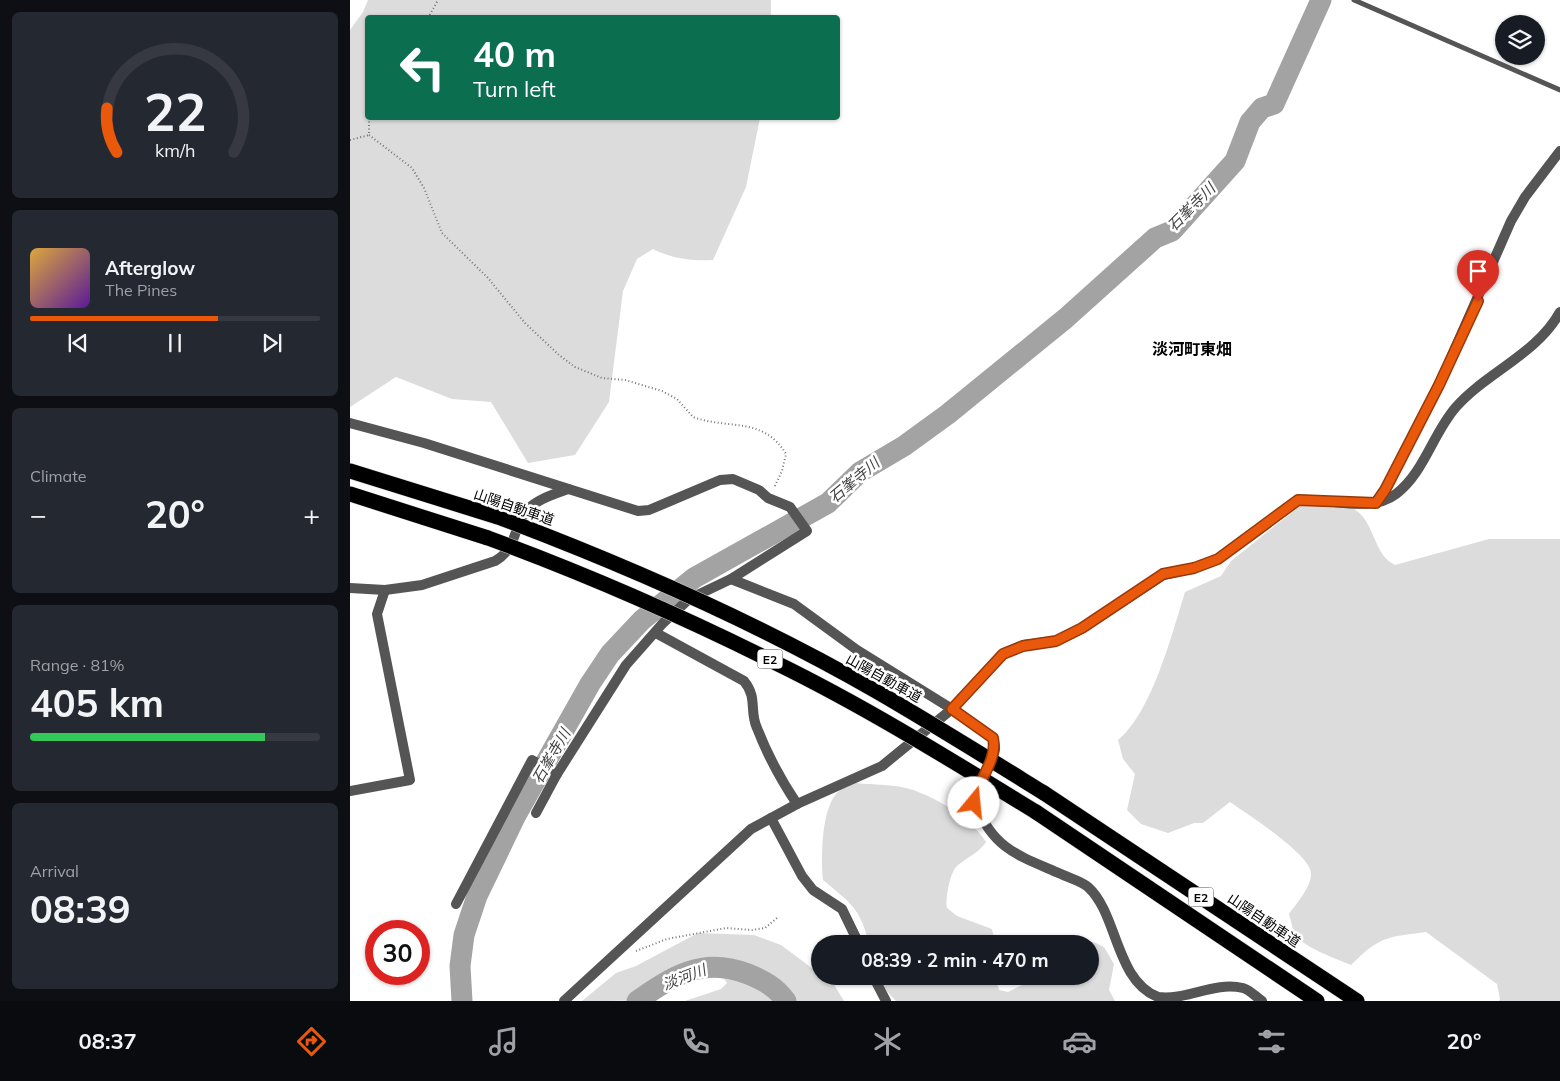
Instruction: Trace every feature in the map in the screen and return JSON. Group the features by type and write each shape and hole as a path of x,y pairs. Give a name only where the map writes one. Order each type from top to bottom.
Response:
{"highway":[{"name":"山陽自動車道","path":"350,471 498,518 573,545 679,591 788,644 875,690 1044,793 1357,1001"},
{"name":"E2","path":"350,494 488,538 566,567 677,614 778,663 880,718 1036,812 1318,1001"}],"street":[{"path":"1376,503 1385,490 1439,385 1511,220 1525,197 1560,151"},
{"path":"564,1001 751,829 797,804 882,766 952,709 1003,654 1023,646 1056,641 1082,628 1163,574 1194,568 1218,559 1298,500 1376,503 1395,495 1417,470 1456,406 1488,378 1537,341 1554,322 1560,312"},
{"path":"350,423 424,443 638,511 649,510 720,480 732,479 759,490 768,498 790,507 806,531 731,578 689,599 664,622 626,665 557,774 536,813"},
{"path":"350,588 385,590 422,585 495,561 506,555 527,511 536,502 568,489"},
{"path":"731,578 794,604 857,650 952,709 993,738 995,749 975,794 974,803 991,836 1012,853 1087,886 1097,897 1126,963 1145,990 1160,998 1178,1000 1217,989 1242,988 1262,1001"},
{"path":"350,791 410,780 377,614 385,590"},
{"path":"656,633 744,681 750,688 756,726 784,785 797,804"},
{"path":"456,904 532,760 557,774"},
{"path":"771,818 802,876 813,890 842,909 855,935"},
{"path":"878,985 886,1001"}],"lane":[{"path":"1354,0 1560,90"}],"path":[{"path":"430,15 438,0"},
{"path":"369,120 369,134"},
{"path":"350,140 369,134"},
{"path":"369,134 412,168 424,188 442,233 488,278 524,322 575,367 602,378 625,380 662,391 677,399 693,417 698,419 758,428 777,440 786,454 782,472 768,498"},
{"path":"632,952 667,939 726,928 752,930 765,928 777,918"}],"shaded area":[{"path":"368,0 771,0 771,15 365,15 365,120 760,120 746,187 713,260 682,259 653,249 637,259 623,291 609,402 575,455 528,463 491,402 452,399 396,377 350,407 350,30 363,12"},
{"path":"1335,504 1352,508 1361,514 1382,554 1395,565 1489,539 1560,539 1560,1001 1499,1001 1497,984 1426,932 1385,939 1369,948 1351,965 1329,956 1299,939 1294,932 1289,914 1303,895 1311,878 1308,865 1289,845 1263,825 1230,802 1203,823 1194,823 1168,833 1141,824 1127,810 1135,774 1123,759 1118,740 1141,711 1151,692 1167,650 1185,592 1221,576 1231,561 1300,506"},
{"path":"856,783 897,786 910,789 942,803 972,825 986,842 980,850 954,869 949,886 947,908 957,916 992,929 993,935 867,935 853,907 823,880 822,847 825,821 832,799 842,789"},
{"path":"698,933 754,935 781,945 811,967 811,985 834,985 844,1001 685,1001 721,989 727,983 719,975 709,972 686,977 641,1000 582,1001 616,973 636,966"},
{"path":"1099,944 1104,947 1114,964 1109,990 1115,1001 896,1001 881,985 998,985 999,990 1008,992 1022,985 1099,985"}],"waterway":[{"name":"石峯寺川","path":"462,1001 460,966 464,935 477,896 516,815 590,684 610,654 642,620 694,578 828,503 860,472 904,446 948,414 1066,318 1155,238 1172,231 1235,161 1250,122 1262,108 1274,104 1321,0"},
{"name":"淡河川","path":"637,1001 663,984 689,971 717,967 732,969 759,979 774,988 786,1001"}],"district":[{"name":"淡河町東畑","path":"1192,349"}],"route":[{"path":"974,803 975,794 995,749 993,738 952,709 1003,654 1023,646 1056,641 1082,628 1163,574 1194,568 1200,564 1218,559 1253,535 1286,506 1298,500 1312,499 1361,504 1376,503 1385,490 1439,385 1478,301"}]}
